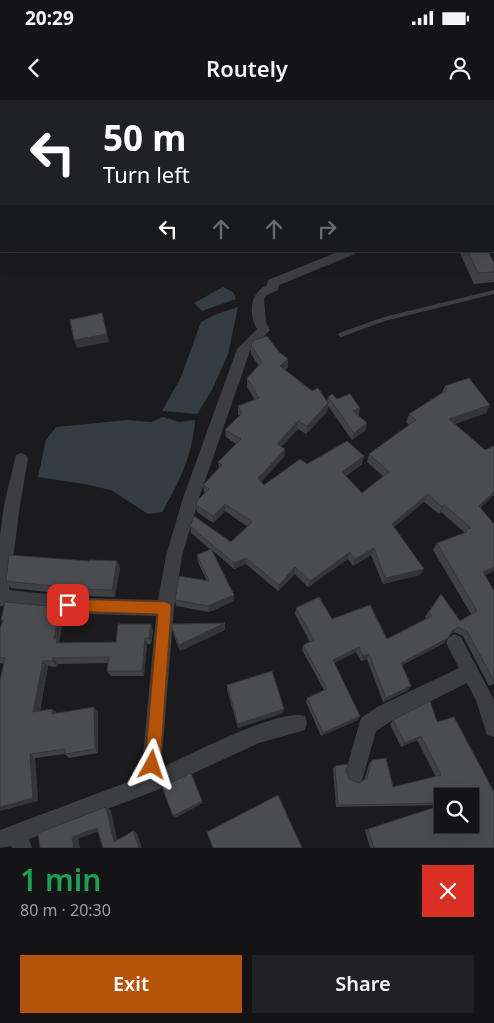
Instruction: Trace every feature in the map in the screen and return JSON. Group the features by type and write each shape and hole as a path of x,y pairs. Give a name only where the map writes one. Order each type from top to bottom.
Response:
{"street":[{"path":"150,783 165,608 174,556 191,498 244,349 264,330 260,323 258,299 263,292 274,287 272,283 348,252"},
{"path":"22,459 12,505 0,598 84,606 165,608"},
{"path":"455,643 471,672 489,696 494,728"},
{"path":"355,774 368,725 384,714 471,672"},
{"path":"13,840 150,783 257,734 298,723"}],"lane":[{"path":"341,335 384,318 494,292"}],"shaded area":[{"path":"223,287 233,292 236,299 202,311 194,303"},
{"path":"238,307 228,354 212,390 197,414 162,411 181,377 201,322 214,315"},
{"path":"163,417 179,422 195,420 194,433 184,468 162,512 148,514 111,490 38,477 46,440 56,427 127,420 151,422"}],"building":[{"path":"468,252 488,252 494,263 494,272 478,273"},
{"path":"102,313 107,334 74,340 70,320"},
{"path":"267,336 279,352 288,359 280,366 312,391 318,388 328,403 307,426 298,421 277,444 285,449 258,478 264,485 300,459 307,464 347,441 364,456 342,472 362,493 389,472 369,454 416,420 409,414 447,390 445,386 469,378 490,405 449,419 485,450 494,446 494,492 479,506 494,524 494,567 483,572 494,591 494,681 467,631 458,627 452,631 448,638 401,663 411,686 386,698 369,654 363,656 359,647 333,660 360,716 323,733 307,698 327,689 303,645 314,640 296,608 319,597 332,619 370,605 387,639 432,616 429,612 441,594 460,621 477,611 437,543 467,532 465,530 471,528 444,505 442,507 428,494 392,524 424,569 385,578 374,548 355,559 350,552 310,581 295,567 279,585 246,558 234,563 190,526 194,516 231,542 252,522 225,504 213,516 196,505 197,501 209,489 203,485 222,465 218,462 241,439 225,430 242,413 238,406 259,398 247,378 262,362 251,345 255,340"},
{"path":"332,394 337,399 350,394 360,408 353,411 367,423 354,433 328,397"},
{"path":"211,549 234,595 208,606 175,600 179,576 209,581 197,555"},
{"path":"9,555 89,561 117,561 112,590 80,589 6,581"},
{"path":"5,602 60,607 54,639 57,639 56,643 116,642 118,624 151,624 149,638 145,638 142,671 107,671 109,657 53,658 52,661 43,661 33,712 52,709 52,714 94,707 95,749 65,754 65,749 30,754 33,798 0,807 0,680 5,658 0,658 0,629"},
{"path":"225,623 179,645 172,629 172,624"},
{"path":"272,671 284,709 238,724 227,685"},
{"path":"430,701 437,722 454,717 494,792 494,848 374,848 368,829 434,808 434,833 479,833 479,788 434,788 434,803 338,805 335,766 348,764 346,772 349,779 359,783 367,778 372,760 386,758 393,787 441,775 421,736 405,743 393,720"},
{"path":"191,773 202,801 173,816 162,787"},
{"path":"278,795 302,848 213,848 207,832"},
{"path":"106,807 114,842 133,831 139,848 103,848 97,828 72,837 74,848 40,848 38,833"}],"route":[{"path":"68,605 165,608 152,765"}]}
